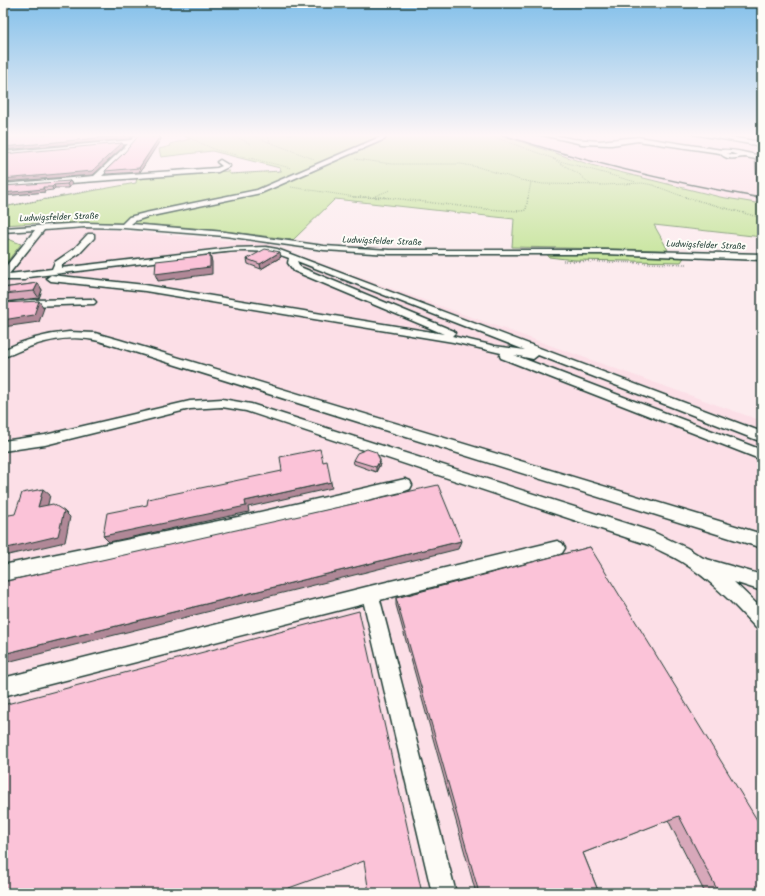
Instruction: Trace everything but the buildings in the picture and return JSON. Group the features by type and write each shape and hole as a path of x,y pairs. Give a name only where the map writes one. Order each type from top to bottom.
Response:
{"street":[{"path":"3,186 129,176"},
{"path":"124,226 136,217 259,192 298,176"},
{"name":"Ludwigsfelder Straße","path":"3,230 85,225 124,226 225,234 324,248 366,251 606,252 762,257"},
{"path":"3,277 42,227"},
{"path":"55,272 58,264 77,251 91,236"},
{"path":"3,277 231,250 266,248 562,359 762,437"},
{"path":"293,257 292,263 297,269 478,345 762,455"},
{"path":"17,276 145,288 453,339 478,345 562,359"},
{"path":"3,306 42,303 91,302"},
{"path":"3,354 35,341 64,335 90,335 762,541"},
{"path":"3,446 45,440 190,405 222,403 247,407 653,539 696,562 742,600 762,622"},
{"path":"3,574 238,524 405,485"},
{"path":"3,687 557,548"},
{"path":"696,562 762,583"},
{"path":"370,594 444,893"}],"path":[{"path":"509,176 531,182 591,185 642,183"},
{"path":"581,176 586,178 591,185"},
{"path":"611,176 653,185 688,198 762,218"},
{"path":"282,183 299,189 355,197 395,198 491,210 521,211 526,210 528,196 527,189 531,182"},
{"path":"3,207 105,188"},
{"path":"372,197 390,190"}],"shaded area":[{"path":"613,176 762,176 762,207"},
{"path":"62,229 101,229 267,244 762,421 762,893 3,893 3,253 17,252 34,232"}],"green space":[{"path":"635,176 720,197 762,204 762,237 654,225 668,250 512,247 514,219 335,199 293,240 185,227 113,223 76,222 3,225 3,207 136,183 137,177"},
{"path":"3,237 21,244 3,267"},
{"path":"547,254 685,256 681,262 574,260 549,257"}],"railway":[{"path":"652,176 758,197"}]}
